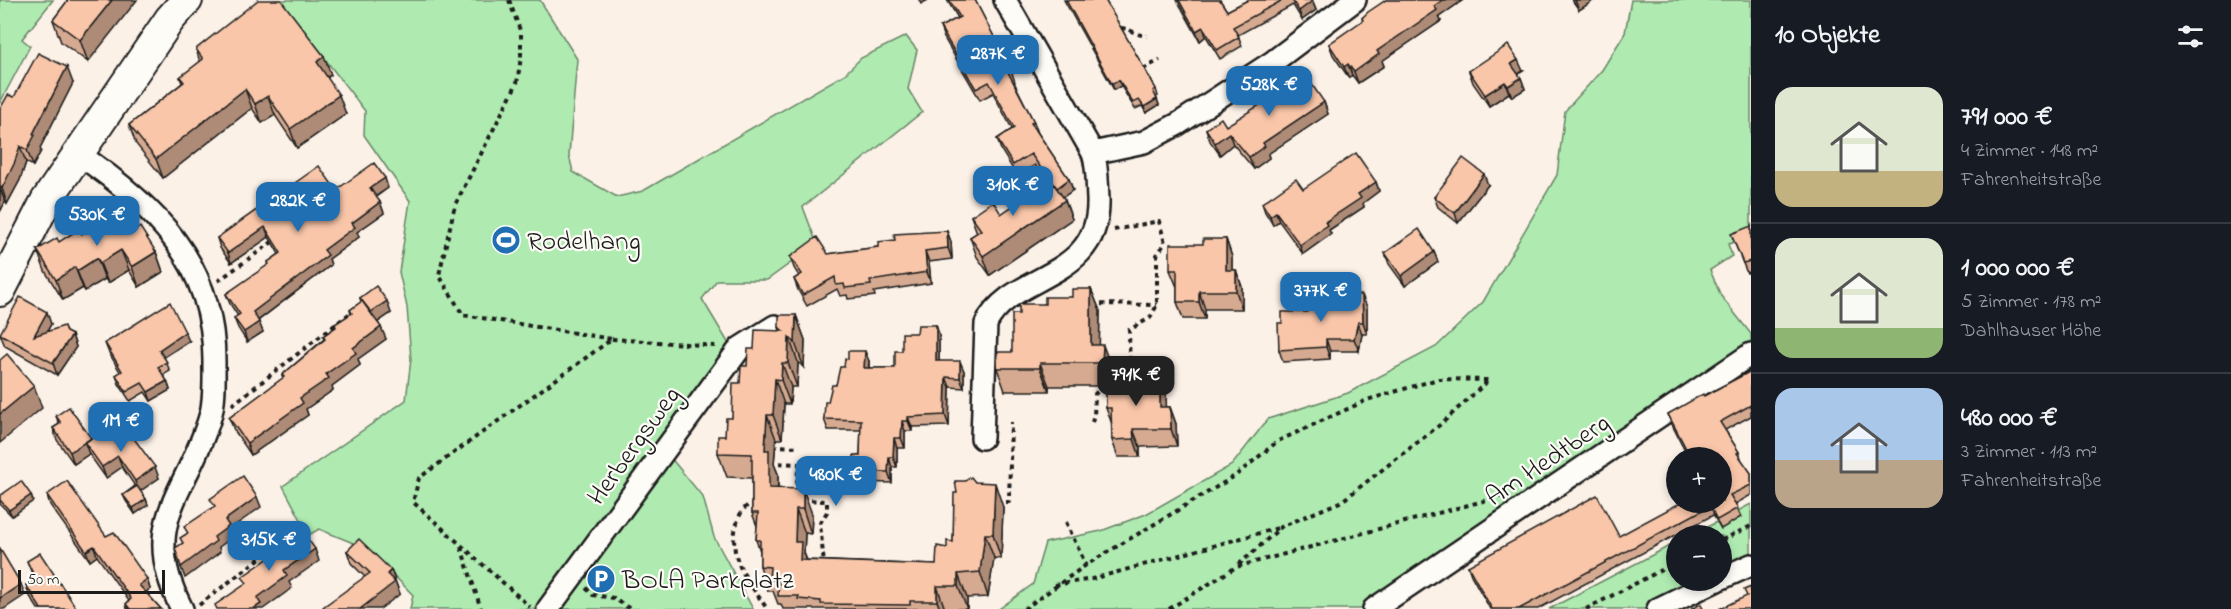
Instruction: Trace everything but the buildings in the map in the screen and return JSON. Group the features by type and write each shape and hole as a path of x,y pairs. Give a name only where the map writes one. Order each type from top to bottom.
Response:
{"street":[{"path":"0,291 46,201 170,19 187,0"},
{"path":"982,438 985,330 990,317 1002,304 1063,266 1078,253 1096,227 1098,204 1097,171 1093,153 1005,0"},
{"path":"1093,153 1144,142 1178,124 1274,61 1355,0"},
{"path":"77,153 147,207 165,226 187,256 202,292 214,344 210,416 168,510 164,547 165,568 182,609"},
{"name":"Herbergsweg","path":"548,609 740,348 775,326"},
{"name":"Am Hedtberg","path":"1374,609 1751,354"},
{"path":"1732,574 1751,565"},
{"path":"1658,609 1695,591"}],"path":[{"path":"509,0 521,33 521,57 517,83 455,205 439,275 464,315 612,339 740,348"},
{"path":"1121,28 1127,28 1137,35 1147,36"},
{"path":"1143,69 1160,60"},
{"path":"1093,234 1159,221 1165,243 1157,255 1157,305 1150,318 1129,330 1130,387 1121,387"},
{"path":"202,292 279,237"},
{"path":"1081,303 1157,305"},
{"path":"210,416 226,410 358,307"},
{"path":"533,609 413,502 419,478 612,339"},
{"path":"1024,609 1054,585 1235,476 1278,441 1367,400 1437,379 1489,380 1441,424 1342,501 1281,527 1092,579 1054,585"},
{"path":"1092,422 1095,394 1102,387 1112,387"},
{"path":"988,502 1009,502 1011,422"},
{"path":"772,446 800,447"},
{"path":"764,463 799,464"},
{"path":"798,471 795,500 827,501 827,512 820,523 825,576"},
{"path":"1236,567 1510,494"},
{"path":"757,501 747,506 740,514 733,544 740,569 767,609"},
{"path":"1066,522 1086,565"},
{"path":"1732,535 1751,526"},
{"path":"1169,609 1236,567 1281,527"},
{"path":"194,609 281,542"},
{"path":"461,545 481,609"},
{"path":"1587,609 1666,568"},
{"path":"573,575 593,595 614,598 630,609"}],"green space":[{"path":"0,0 53,0 22,39 30,46 0,103"},
{"path":"274,0 540,0 577,59 569,155 573,172 617,197 643,191 845,74 861,58 906,36 917,50 908,89 922,112 803,207 817,244 767,280 717,280 702,299 738,359 665,451 703,497 714,537 753,609 410,609 413,595 368,549 319,529 309,535 283,486 406,400 411,359 407,307 399,272 410,201 364,135 365,111 281,2"},
{"path":"1631,0 1751,0 1751,237 1728,244 1732,256 1710,270 1721,296 1751,334 1751,346 1363,609 999,609 1033,584 1045,543 1101,531 1146,514 1232,465 1268,419 1348,393 1436,347 1483,302 1557,175 1565,111 1602,70 1625,33"},
{"path":"1751,504 1751,556 1732,566 1732,525 1711,525"},
{"path":"1666,548 1666,591 1681,591 1644,609 1549,609"}],"place":[{"name":"Rodelhang","path":"506,240"},
{"name":"BOLA Parkplatz","path":"601,579"}]}
